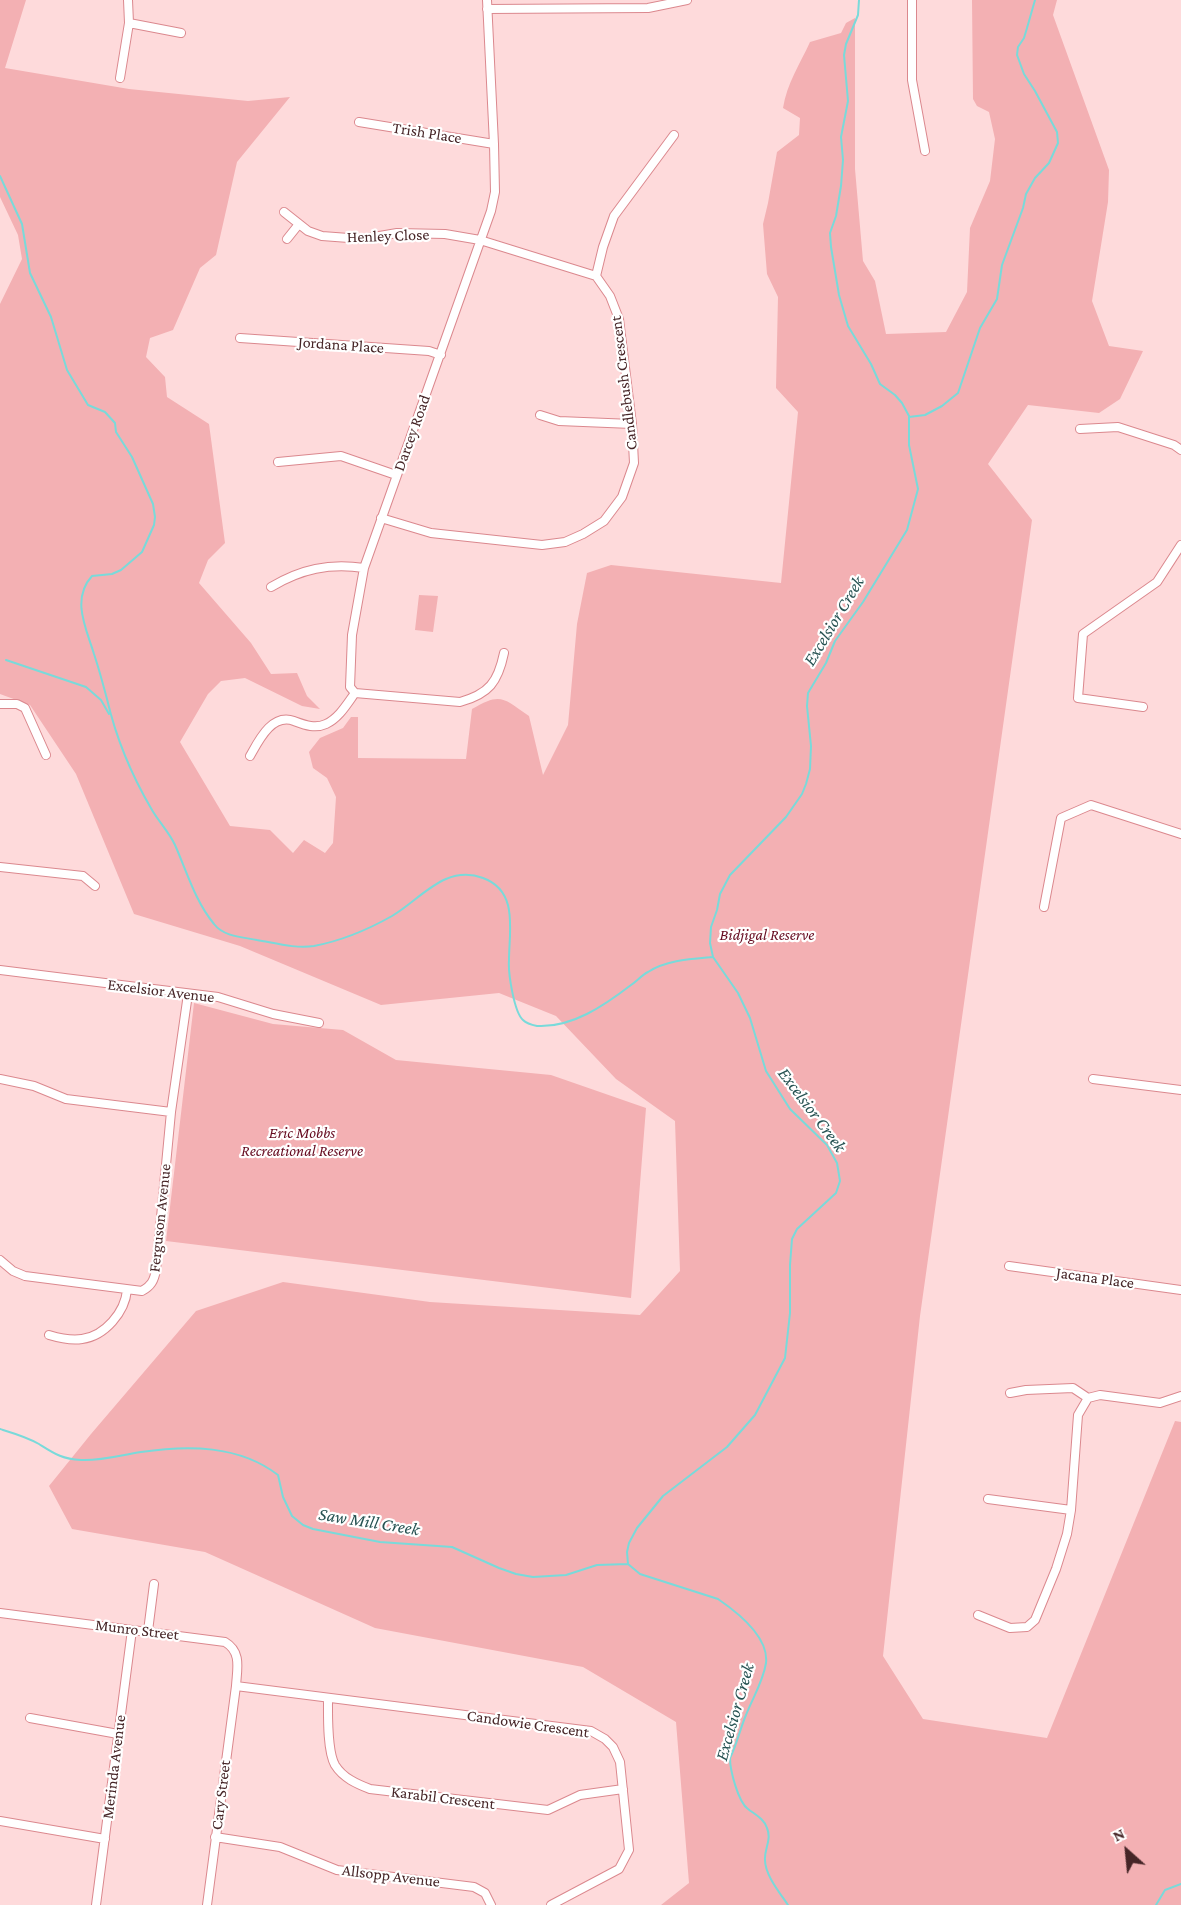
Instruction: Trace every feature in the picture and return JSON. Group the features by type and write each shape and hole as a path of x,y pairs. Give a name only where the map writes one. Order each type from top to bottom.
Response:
{"street":[{"path":"120,78 129,23 128,0"},
{"path":"487,4 648,8 687,0"},
{"path":"912,0 912,80 925,152"},
{"name":"Darcey Road","path":"355,693 350,687 349,679 351,646 358,591 364,568 441,355 491,211 495,192 487,4"},
{"path":"129,23 181,33"},
{"name":"Trish Place","path":"359,122 494,144"},
{"path":"480,240 596,276 614,216 674,135"},
{"name":"Henley Close","path":"284,212 313,233 329,237 362,239 397,233 445,234 480,240"},
{"path":"287,239 299,224"},
{"name":"Candlebush Crescent","path":"381,518 431,533 542,545 565,542 604,521 622,497 634,464 632,424 619,319 610,296 596,276"},
{"name":"Jordana Place","path":"240,338 429,351 441,355"},
{"path":"540,415 559,421 632,424"},
{"path":"1080,429 1119,427 1174,445 1181,450"},
{"path":"278,462 341,456 396,475"},
{"path":"1143,707 1078,698 1083,634 1157,582 1181,545"},
{"path":"271,587 297,573 311,570 341,565 364,568"},
{"path":"250,756 270,726 280,721 291,720 314,727 326,724 337,716 355,693 460,702 478,695 492,685 501,669 504,653"},
{"path":"0,705 17,704 25,708 46,755"},
{"path":"1044,908 1061,818 1091,805 1181,834"},
{"path":"0,867 83,876 95,886"},
{"name":"Excelsior Avenue","path":"0,970 218,997 273,1014 319,1023"},
{"name":"Ferguson Avenue","path":"0,1260 13,1271 25,1276 127,1290 142,1291 150,1286 154,1280 171,1112 188,994"},
{"path":"0,1079 34,1086 66,1099 171,1112"},
{"path":"1093,1079 1181,1090"},
{"name":"Jacana Place","path":"1009,1266 1181,1290"},
{"path":"49,1335 72,1340 99,1333 120,1312 126,1301 127,1290"},
{"path":"1010,1393 1073,1388 1088,1398"},
{"path":"978,1615 1010,1628 1027,1627 1035,1620 1056,1569 1067,1534 1078,1415 1088,1398 1100,1395 1160,1403 1181,1396"},
{"path":"988,1499 1071,1509"},
{"path":"148,1631 154,1584"},
{"name":"Munro Street","path":"0,1613 225,1642 235,1649 238,1658 236,1686"},
{"name":"Merinda Avenue","path":"96,1905 132,1630"},
{"name":"Candowie Crescent","path":"236,1686 591,1731 605,1738 613,1747 620,1762 629,1850 619,1869 551,1905"},
{"name":"Cary Street","path":"207,1905 236,1686"},
{"name":"Karabil Crescent","path":"328,1699 329,1735 335,1764 353,1783 370,1789 548,1810 580,1796 623,1789"},
{"path":"30,1718 118,1734"},
{"path":"0,1821 105,1839"},
{"name":"Allsopp Avenue","path":"215,1837 280,1846 337,1870 474,1887 485,1893 491,1905"}],"green space":[{"name":"Bidjigal Reserve","path":"0,0 26,0 5,68 129,89 248,101 290,97 237,162 216,255 200,268 173,330 150,338 146,357 165,377 167,397 209,424 225,543 208,560 199,583 251,643 271,674 297,673 307,696 320,709 302,706 245,678 221,681 208,694 180,742 230,826 270,830 293,853 304,840 325,853 333,843 336,797 327,778 313,768 309,752 320,738 343,728 351,717 358,717 358,758 466,759 472,709 489,700 502,699 529,716 543,775 568,725 577,624 587,573 611,565 781,583 798,412 776,388 778,297 767,274 763,224 777,152 799,135 800,118 783,108 794,74 810,42 841,33 846,23 855,18 855,169 863,261 875,281 886,334 946,332 967,292 970,228 990,181 995,139 989,112 977,106 973,99 972,0 1057,0 1053,15 1109,170 1108,202 1092,301 1109,346 1143,351 1120,399 1099,413 1028,405 988,464 1032,520 920,1316 883,1656 923,1719 1047,1738 1175,1421 1181,1422 1181,1905 661,1905 689,1883 676,1722 583,1667 375,1628 205,1552 72,1529 49,1486 196,1311 283,1282 430,1302 640,1315 680,1271 675,1121 616,1079 556,1016 499,993 381,1005 240,946 134,914 76,774 30,705 0,694 0,304 22,259 18,235 0,197"},
{"path":"419,595 438,596 433,632 415,630"},
{"name":"Eric Mobbs Recreational Reserve","path":"194,1003 273,1024 343,1030 396,1060 551,1075 646,1108 631,1298 166,1241"}],"waterway":[{"path":"859,0 858,15 844,55 848,101 841,137 843,160 841,186 836,216 830,233 831,247 839,295 848,326 880,384 895,395 909,416"},
{"name":"Excelsior Creek","path":"788,1905 767,1872 765,1856 769,1837 766,1825 741,1800 730,1763 744,1720 765,1670 766,1653 762,1644 750,1626 718,1599 640,1574 628,1564 627,1552 637,1528 663,1496 727,1447 755,1415 785,1358 790,1313 792,1239 797,1229 836,1193 840,1181 837,1163 827,1145 790,1109 766,1071 750,1018 738,993 713,957 710,943 711,927 720,894 730,875 786,817 802,794 810,769 808,693 826,663 835,641 863,602 907,530 918,489 909,445 909,417 925,415 942,406 958,393 980,328 997,299 1002,265 1026,194 1035,178 1049,163 1058,143 1057,132 1024,74 1017,55 1035,0"},
{"path":"0,176 22,224 30,273 51,317 67,370 88,405 105,412 115,423 116,432 132,457 153,504 154,525 142,552 121,570 112,574 92,576 82,594 82,614 125,756 145,797 173,840 196,896 214,924 223,932 240,937 293,946 314,946 344,938 383,921 445,879 469,875 483,878 494,884 502,892 507,902 510,913 509,960 514,1001 523,1020 537,1026 563,1023 587,1014 655,968 679,961 713,957"},
{"path":"6,660 86,687 101,700 109,714"},
{"name":"Saw Mill Creek","path":"0,1429 30,1439 59,1455 74,1459 96,1460 177,1448 230,1453 263,1465 278,1475 283,1497 292,1516 303,1525 380,1542 452,1547 516,1574 533,1577 566,1575 597,1565 628,1564"},
{"path":"1156,1905 1165,1890 1181,1884"}]}
